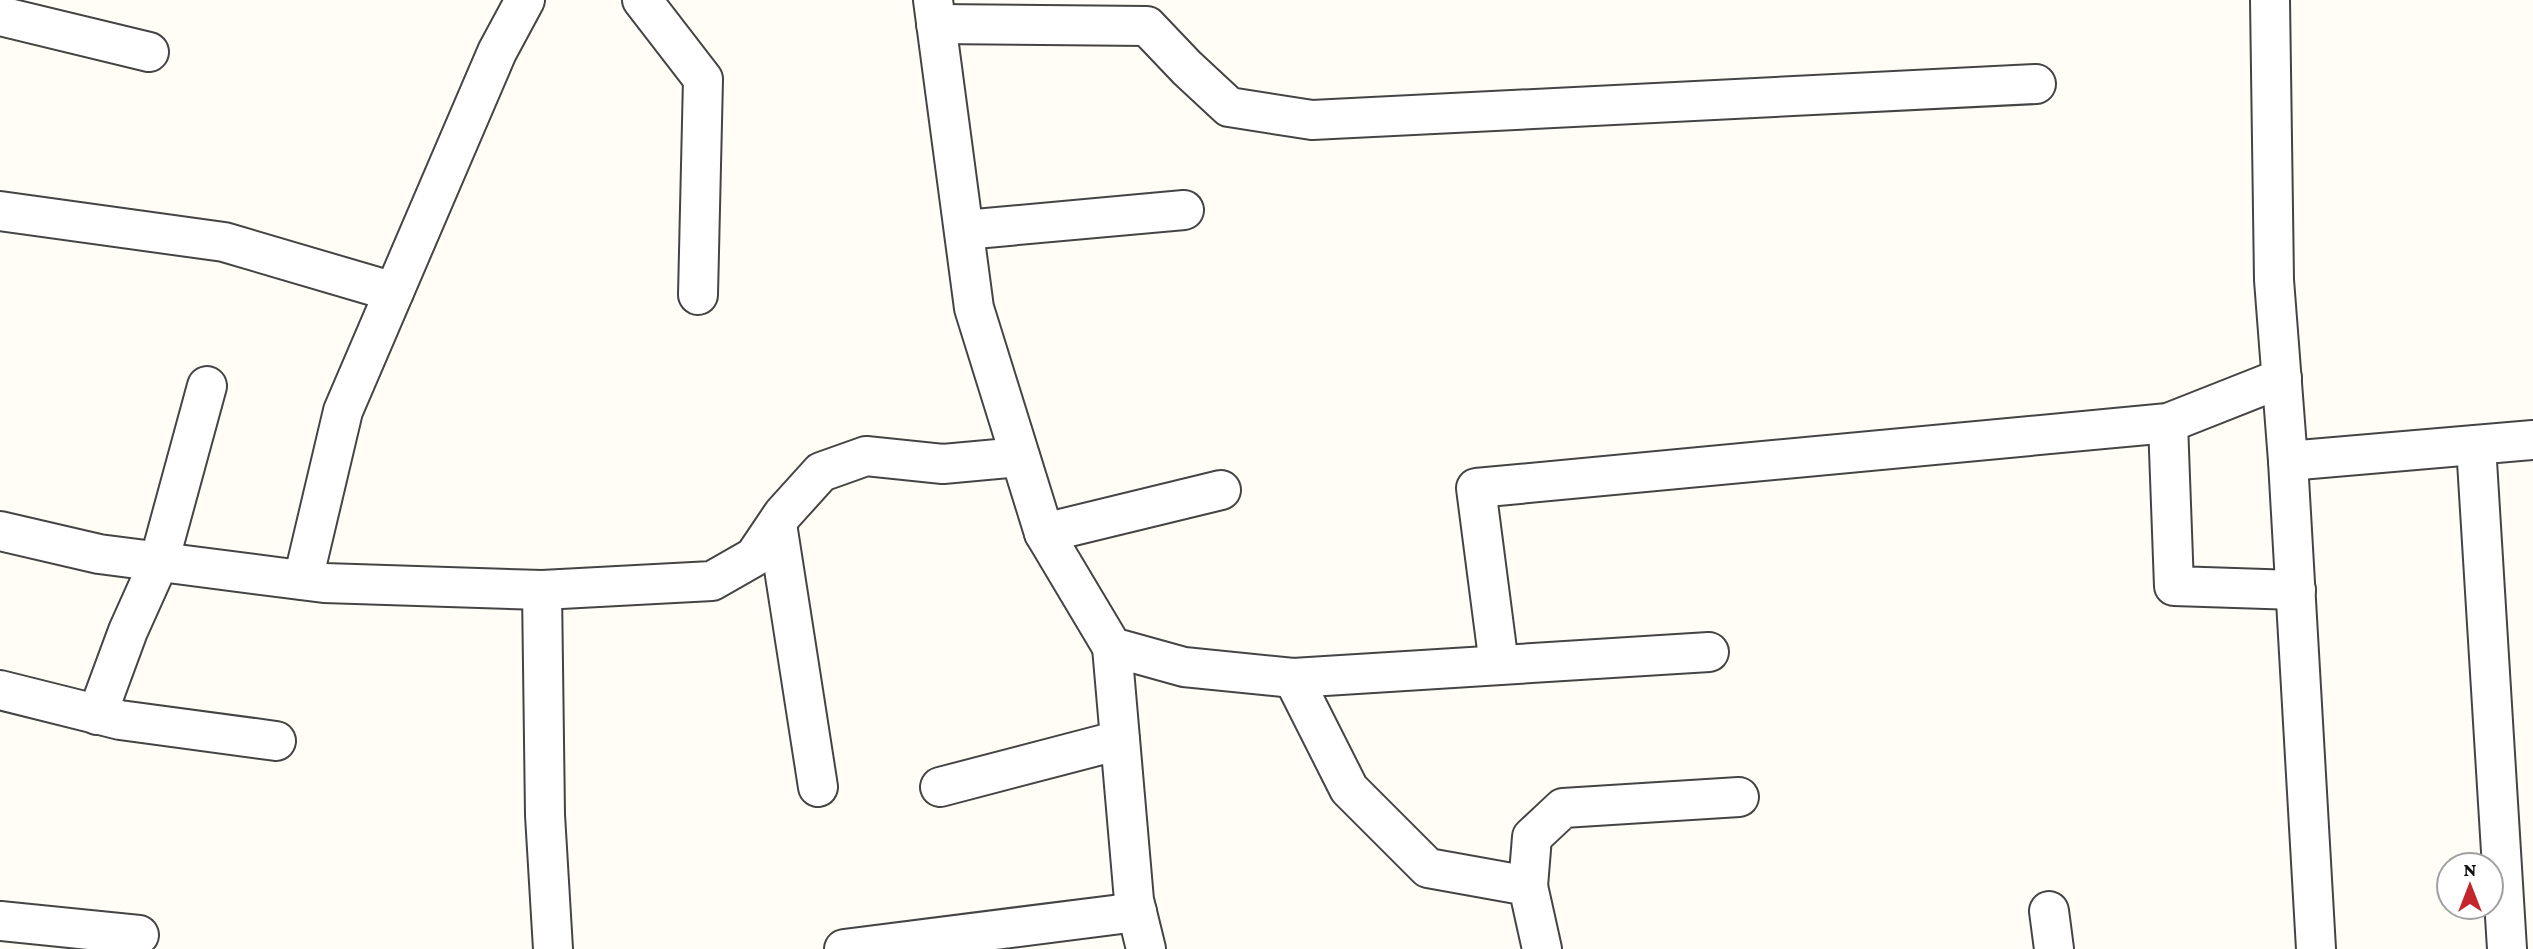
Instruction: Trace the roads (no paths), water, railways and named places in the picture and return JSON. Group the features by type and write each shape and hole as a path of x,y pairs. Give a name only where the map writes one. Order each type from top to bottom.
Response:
{"street":[{"path":"303,580 343,411 497,52 525,0"},
{"path":"642,0 703,79 698,295"},
{"path":"2270,0 2274,280 2288,461 2316,949"},
{"path":"1146,949 1134,900 1112,646 1044,533 974,308 935,12 1147,26 1229,107 1312,120 2036,84"},
{"path":"0,16 149,52"},
{"path":"964,230 1184,210"},
{"path":"0,211 223,242 394,292"},
{"path":"1499,665 1476,488 2168,423 2282,378"},
{"path":"97,715 128,631 159,562 207,386"},
{"path":"2168,423 2174,586 2295,590"},
{"path":"2288,461 2533,440"},
{"path":"2476,445 2507,949"},
{"path":"0,531 99,554 324,583 542,590 712,581 754,557 777,524 821,472 866,456 943,464 1020,457"},
{"path":"1044,533 1221,490"},
{"path":"777,524 818,787"},
{"path":"542,590 545,815 553,949"},
{"path":"1112,646 1184,667 1293,678 1709,652"},
{"path":"1293,678 1349,789 1429,869 1528,886"},
{"path":"0,690 120,720 276,741"},
{"path":"940,787 1120,740"},
{"path":"1542,949 1528,886 1532,837 1563,808 1739,797"},
{"path":"2049,911 2054,949"},
{"path":"844,949 1137,912"},
{"path":"0,921 139,935"}]}
